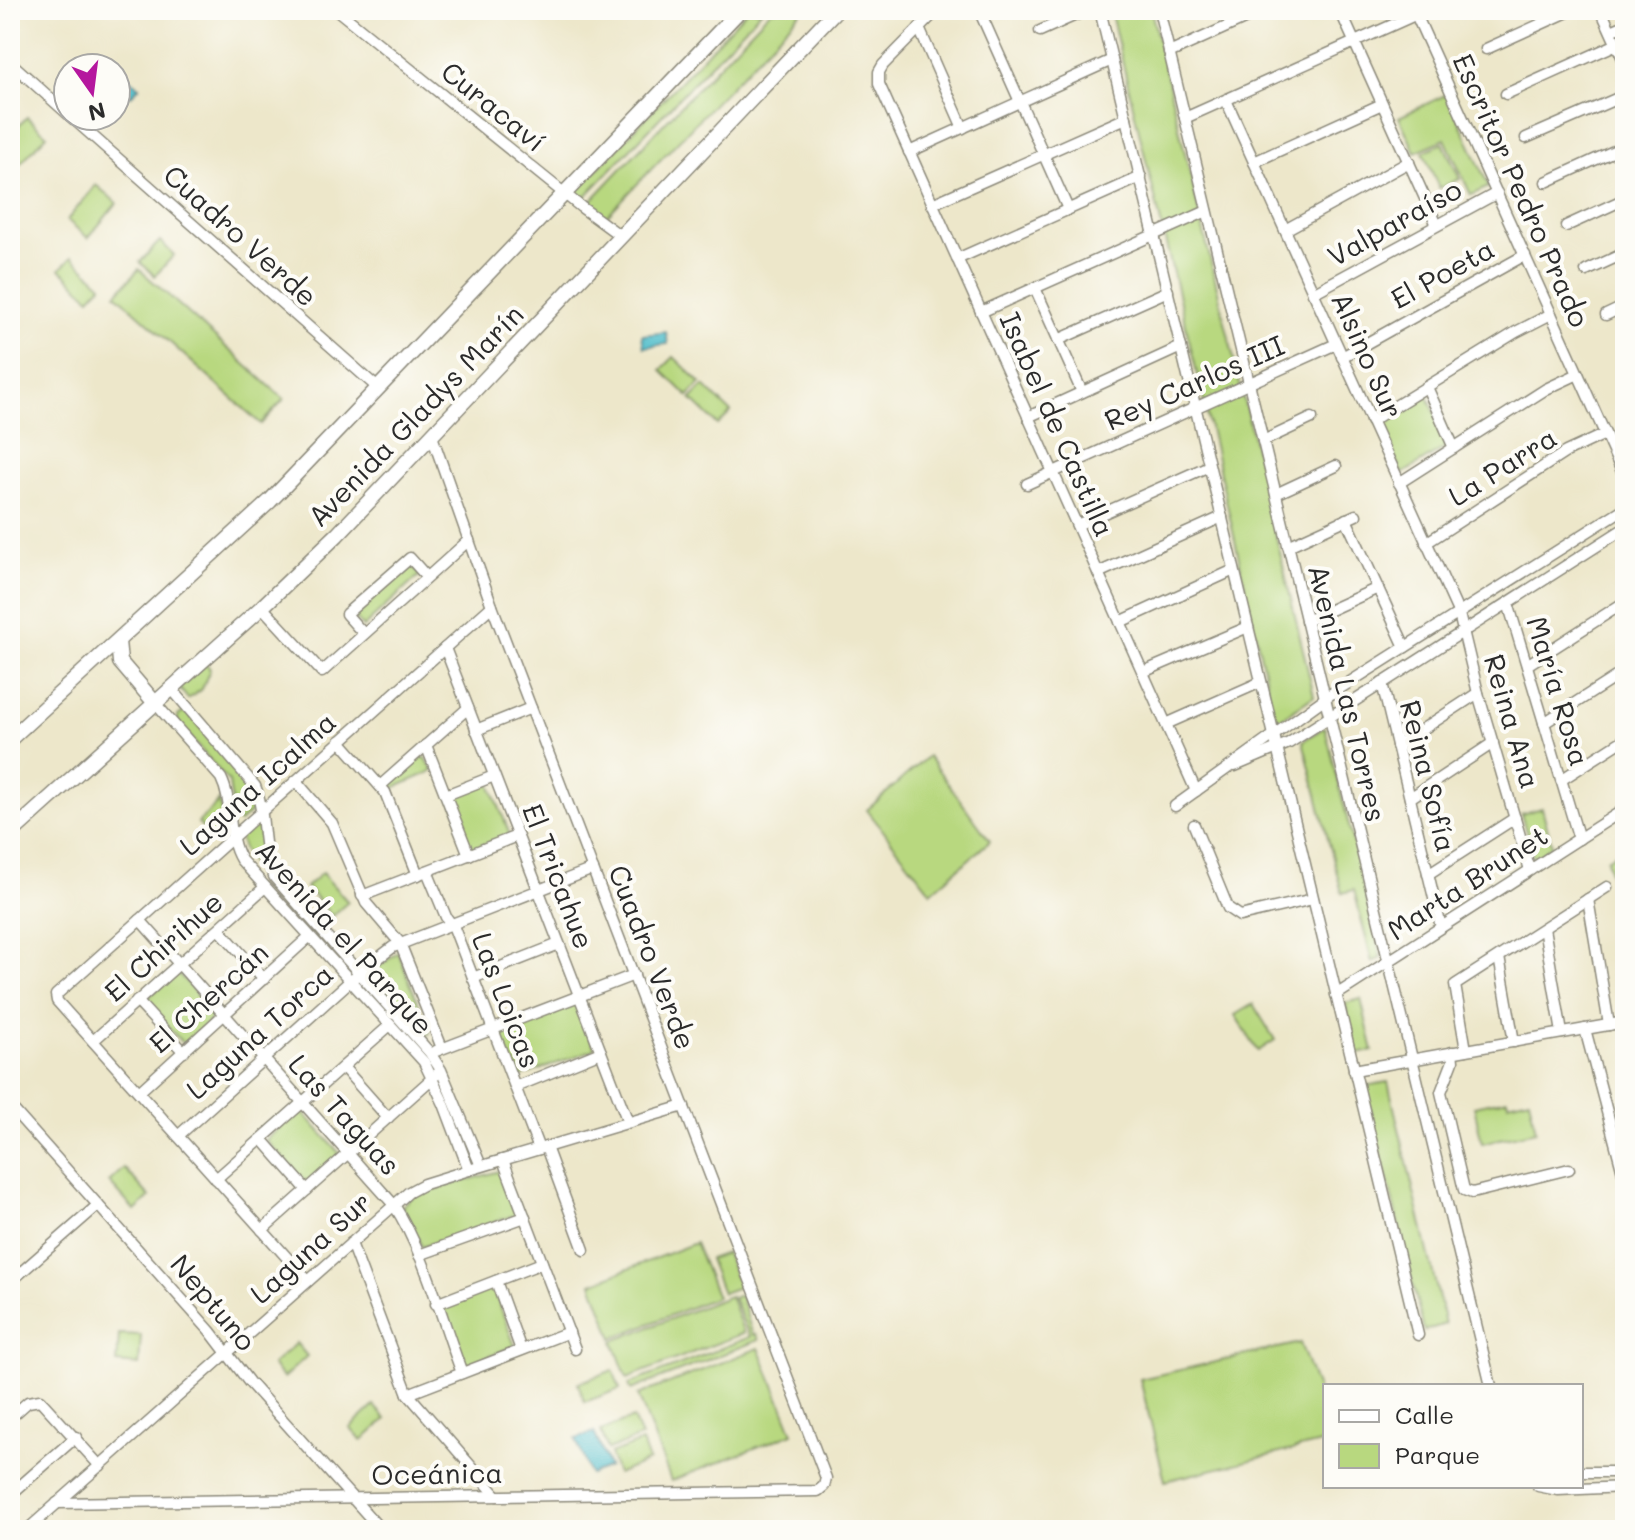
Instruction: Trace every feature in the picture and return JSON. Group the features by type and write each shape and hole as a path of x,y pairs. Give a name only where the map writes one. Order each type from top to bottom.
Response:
{"main road":[{"name":"Avenida Gladys Marín","path":"10,739 270,501 740,10"},
{"name":"Avenida Gladys Marín","path":"10,834 262,607 337,535 836,10"},
{"path":"118,641 120,662 155,703"}],"street":[{"name":"Curacaví","path":"337,10 604,226 622,237"},
{"path":"937,10 919,28 963,128"},
{"path":"979,10 1068,209"},
{"path":"1050,10 1056,24"},
{"path":"1040,31 1087,10"},
{"path":"1100,10 1418,1335"},
{"name":"Avenida Las Torres","path":"1159,10 1491,1384"},
{"path":"1169,53 1264,10"},
{"path":"1340,10 1437,225"},
{"path":"1486,49 1572,10"},
{"path":"1601,10 1625,63"},
{"path":"1185,118 1419,11"},
{"name":"Escritor Pedro Prado","path":"1419,11 1625,478"},
{"path":"1611,31 1625,25"},
{"name":"Isabel de Castilla","path":"919,28 883,65 879,76 881,88 1196,791"},
{"path":"1506,94 1617,44"},
{"path":"909,152 1112,60"},
{"name":"Cuadro Verde","path":"10,62 52,100"},
{"path":"1526,138 1625,95"},
{"name":"Alsino Sur","path":"1226,100 1464,631"},
{"path":"1254,162 1382,104"},
{"path":"932,204 1126,118"},
{"name":"Cuadro Verde","path":"88,132 379,389"},
{"path":"1546,182 1625,146"},
{"path":"1285,230 1409,162"},
{"path":"957,259 1141,177"},
{"name":"Valparaíso","path":"1313,293 1497,193"},
{"path":"1566,226 1625,199"},
{"path":"981,312 1207,211"},
{"path":"1586,271 1625,253"},
{"name":"El Poeta","path":"1342,357 1525,255"},
{"path":"1035,288 1082,392"},
{"path":"1058,340 1168,291"},
{"path":"1606,315 1625,306"},
{"path":"1371,421 1551,314"},
{"name":"Rey Carlos III","path":"1027,484 1336,344"},
{"path":"1028,417 1181,347"},
{"path":"1399,483 1546,389 1578,374"},
{"path":"1427,387 1454,448"},
{"path":"1263,441 1312,418"},
{"name":"La Parra","path":"1426,543 1566,452 1605,434"},
{"name":"Cuadro Verde","path":"432,436 492,606 826,1478 824,1486 818,1491"},
{"path":"1077,525 1209,466"},
{"path":"1276,494 1336,466"},
{"path":"1175,806 1325,698 1625,508"},
{"path":"1098,573 1222,517"},
{"path":"1288,546 1351,517 1405,647"},
{"path":"1223,771 1277,750 1625,528"},
{"path":"262,607 322,672 469,540"},
{"path":"363,633 346,614 399,567 410,558 427,577"},
{"path":"1120,622 1234,570"},
{"path":"1306,621 1378,588"},
{"path":"1527,665 1625,602"},
{"name":"María Rosa","path":"1508,603 1579,839"},
{"name":"Laguna Icalma","path":"93,1041 56,997 492,606"},
{"path":"1143,672 1248,627"},
{"name":"Reina Ana","path":"1464,631 1478,693 1530,870"},
{"name":"El Tricahue","path":"445,648 628,1122"},
{"path":"1544,723 1625,671"},
{"path":"1166,724 1261,682"},
{"name":"Reina Sofía","path":"1382,683 1441,927"},
{"name":"Avenida el Parque","path":"171,688 248,776 258,793 273,875 359,973 436,1050 437,1074 469,1170"},
{"path":"1397,746 1478,693"},
{"name":"Avenida el Parque","path":"155,703 221,778 227,793 238,856 389,1026 437,1074 481,1166"},
{"path":"380,786 468,708"},
{"path":"476,730 531,708"},
{"path":"1561,780 1625,739"},
{"name":"Las Loicas","path":"340,741 387,797 422,873 450,924 584,1250"},
{"path":"1410,798 1493,743"},
{"path":"426,745 469,855"},
{"path":"446,795 494,776"},
{"path":"296,781 335,828 362,896 400,943 436,1050 634,975"},
{"name":"Marta Brunet","path":"1336,995 1625,809"},
{"path":"1428,874 1515,818"},
{"path":"1194,825 1228,908 1233,913 1240,916 1313,899"},
{"path":"362,896 517,836"},
{"name":"Laguna Torca","path":"178,1136 359,973 400,943 593,869"},
{"name":"El Chirihue","path":"93,1041 265,887"},
{"path":"1466,1050 1455,985 1607,887"},
{"path":"1588,899 1609,1025"},
{"name":"Las Taguas","path":"140,920 394,1205 419,1255 462,1373"},
{"path":"1544,928 1562,1033"},
{"path":"219,929 264,979"},
{"name":"El Chercán","path":"139,1092 309,937"},
{"path":"473,978 559,944"},
{"path":"1499,957 1514,1042"},
{"path":"137,1001 184,1052"},
{"path":"1354,1070 1625,1022"},
{"path":"216,1179 389,1026"},
{"path":"1585,1029 1624,1176"},
{"path":"93,1041 308,1281"},
{"path":"515,1087 601,1052"},
{"path":"1452,1052 1453,1061 1441,1092 1464,1190 1472,1193 1569,1169"},
{"path":"343,1067 388,1118"},
{"path":"262,1230 437,1074"},
{"name":"Neptuno","path":"10,1106 381,1530"},
{"name":"Laguna Sur","path":"27,1530 415,1188 684,1106"},
{"path":"262,1139 307,1190"},
{"path":"503,1160 575,1349"},
{"path":"10,1282 98,1205"},
{"path":"419,1255 525,1217"},
{"path":"351,1243 408,1394 497,1496"},
{"path":"436,1304 542,1263"},
{"path":"496,1281 521,1350"},
{"path":"408,1394 569,1332"},
{"path":"10,1418 28,1402 40,1400 100,1466"},
{"path":"10,1495 76,1437"},
{"path":"1583,1472 1625,1472"},
{"path":"1548,1488 1625,1487"},
{"name":"Oceánica","path":"57,1503 818,1491"}],"green space":[{"path":"747,10 762,10 582,200 574,194"},
{"path":"771,10 803,10 604,219 587,205"},
{"path":"1110,10 1151,10 1314,696 1280,719 1274,716 1208,419"},
{"path":"1447,94 1489,187 1471,195 1445,139 1415,152 1399,117"},
{"path":"27,117 47,135 16,168 10,163 10,135"},
{"path":"1443,143 1460,179 1439,188 1423,152"},
{"path":"96,185 117,203 88,238 67,220"},
{"path":"160,241 174,255 155,276 140,262"},
{"path":"72,257 102,285 90,298 60,269"},
{"path":"139,269 284,399 261,424 116,294"},
{"path":"674,357 701,383 688,396 661,370"},
{"path":"704,386 731,412 718,425 691,399"},
{"path":"1426,392 1449,445 1402,474 1377,421"},
{"path":"409,563 420,575 363,627 352,615"},
{"path":"206,663 210,669 202,689 188,699 179,688"},
{"path":"182,713 188,713 252,789 255,808 239,823 234,818 229,782 177,722"},
{"path":"1325,727 1381,958 1372,962 1354,890 1342,893 1303,741"},
{"path":"928,756 990,841 931,892 867,810"},
{"path":"421,757 426,758 433,771 392,789 389,784"},
{"path":"490,783 510,835 471,849 451,797"},
{"path":"219,801 224,828 213,840 198,823"},
{"path":"1542,808 1552,845 1534,860 1521,814"},
{"path":"258,821 263,864 269,876 266,880 246,855 240,837"},
{"path":"1625,847 1625,944 1607,859"},
{"path":"322,873 348,902 332,916 306,887"},
{"path":"398,952 430,1033 426,1036 373,978 372,972"},
{"path":"177,972 216,1015 185,1045 143,1002"},
{"path":"1361,999 1373,1051 1357,1054 1345,1003"},
{"path":"576,1001 595,1049 518,1078 499,1031"},
{"path":"1253,1004 1275,1040 1258,1051 1235,1015"},
{"path":"1388,1082 1445,1324 1424,1331 1365,1086"},
{"path":"1529,1098 1536,1131 1482,1143 1474,1106"},
{"path":"300,1109 342,1156 309,1186 266,1140"},
{"path":"124,1168 150,1197 135,1211 109,1182"},
{"path":"503,1170 518,1214 422,1247 402,1206 415,1195"},
{"path":"695,1243 717,1297 613,1338 592,1283"},
{"path":"726,1253 739,1287 722,1293 709,1259"},
{"path":"492,1285 515,1346 466,1365 443,1304"},
{"path":"740,1295 753,1335 756,1334 759,1340 631,1390 629,1384 750,1337 733,1298"},
{"path":"730,1296 744,1333 627,1378 613,1341"},
{"path":"119,1334 141,1335 139,1365 117,1363"},
{"path":"296,1343 307,1356 283,1378 272,1365"},
{"path":"1300,1343 1323,1406 1323,1442 1165,1481 1140,1379"},
{"path":"759,1348 793,1433 671,1481 638,1395"},
{"path":"613,1370 620,1389 585,1402 578,1383"},
{"path":"374,1406 386,1419 362,1441 350,1428"},
{"path":"633,1418 641,1437 608,1450 601,1431"},
{"path":"642,1442 649,1461 617,1474 610,1454"}],"water":[{"path":"132,80 139,87 132,95"},
{"path":"666,332 668,344 644,347 642,335"},
{"path":"594,1432 609,1467 590,1475 576,1439"}]}
